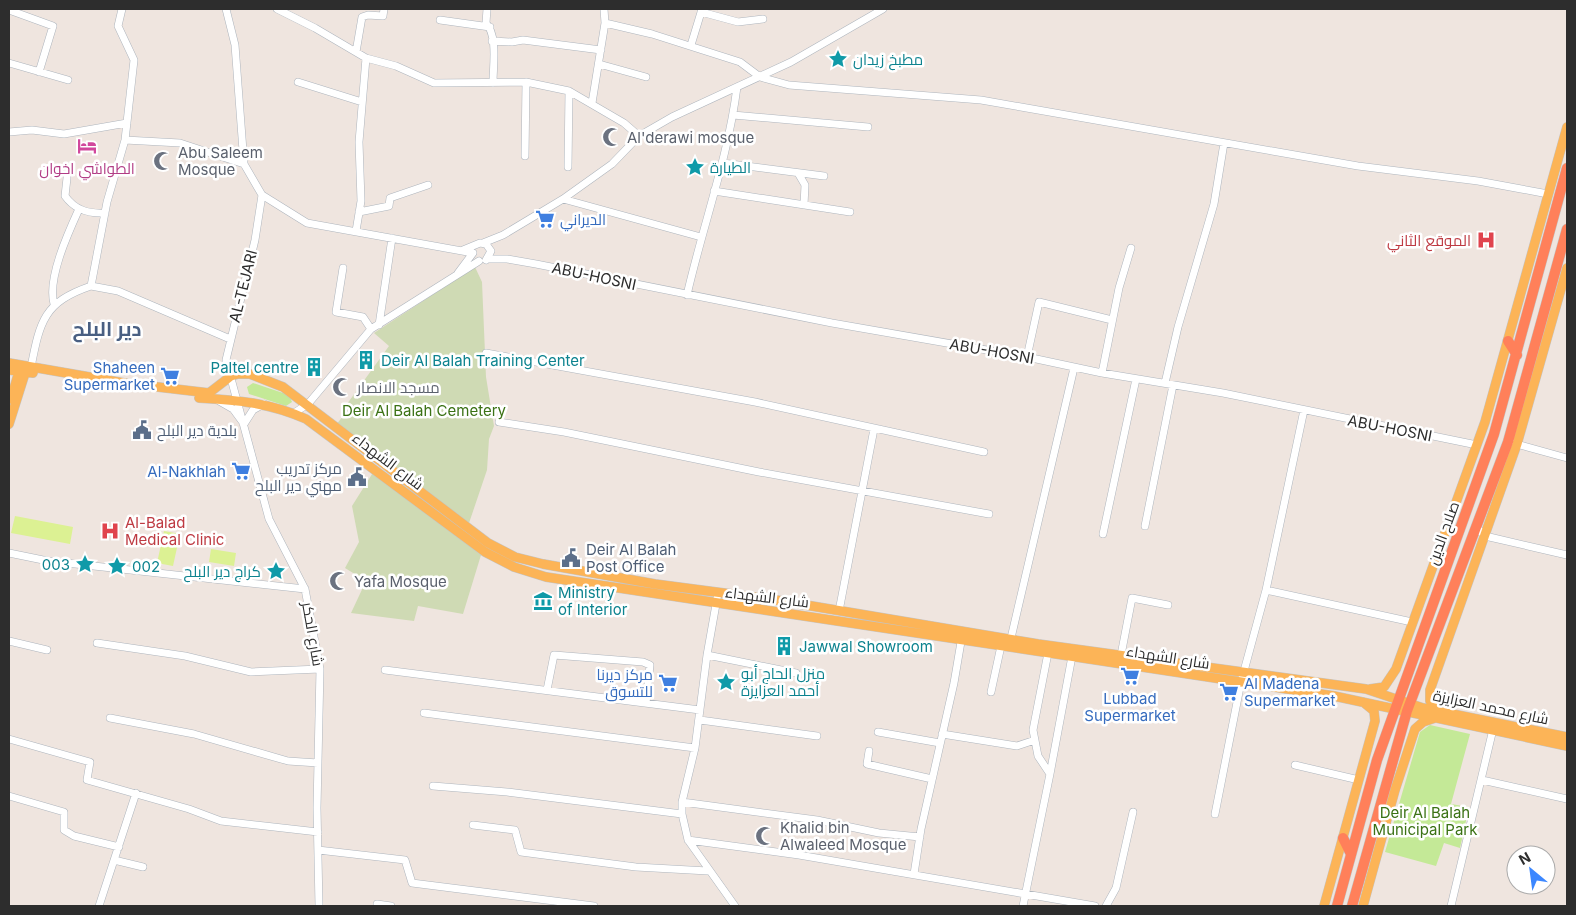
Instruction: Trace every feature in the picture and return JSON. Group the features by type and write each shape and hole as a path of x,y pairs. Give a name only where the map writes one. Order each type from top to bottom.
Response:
{"highway":[{"name":"صلاح الدين","path":"1337,906 1377,760 1494,434 1567,168"},
{"name":"صلاح الدين","path":"1352,906 1408,706 1481,532 1513,443 1567,229"},
{"path":"1508,341 1517,355"},
{"path":"1343,838 1351,854"}],"main road":[{"path":"1366,689 1379,689 1389,681 1402,653 1477,445 1508,341 1567,127"},
{"path":"1513,443 1567,268"},
{"name":"شارع الشهداء","path":"9,364 25,369 151,393 238,400 264,404 294,413 324,430 472,542 514,567 546,578 716,604 962,636 1011,638 1073,653 1241,682 1361,701 1397,703"},
{"path":"9,405 25,369"},
{"path":"9,424 25,369"},
{"name":"شارع الشهداء","path":"9,370 25,369 209,393 231,376 250,374 283,387 308,404 333,427 427,498 488,543 515,558 597,574 839,611 962,636 1001,646 1048,653 1121,655 1366,689 1397,703"},
{"path":"1437,714 1430,701 1430,690 1481,532"},
{"path":"1324,906 1376,716 1374,711 1361,701"},
{"path":"1397,703 1437,714"},
{"path":"1363,906 1395,790 1416,729 1423,722 1437,714"},
{"name":"شارع محمد العزايزة","path":"1437,714 1494,726 1567,737"},
{"path":"1494,726 1567,746"}],"street":[{"path":"91,286 105,213 125,140 134,60 118,26 122,9"},
{"path":"226,9 235,45 244,164 262,196 306,223 356,230 461,251 474,249"},
{"path":"277,9 315,28 366,58 396,66 434,83 493,84 526,82 569,92 592,103 624,123 639,136"},
{"path":"356,52 362,17 368,15 383,16 384,9"},
{"path":"487,9 486,22 490,27 492,41 493,84"},
{"path":"592,103 605,23 604,9"},
{"path":"458,273 474,249 483,243 504,235 564,199 612,164 639,136 672,118 760,78 848,31 883,9"},
{"path":"9,10 53,26 39,72"},
{"path":"691,46 702,10 738,22 763,18"},
{"path":"440,20 490,27"},
{"path":"605,23 652,34 740,62 760,78 789,85 981,100 1358,166 1478,181 1548,194"},
{"path":"492,41 512,42 523,40 601,50"},
{"path":"356,230 361,201 359,142 366,58"},
{"path":"9,63 68,80"},
{"path":"599,64 646,77"},
{"path":"298,82 362,102"},
{"path":"526,82 526,156"},
{"path":"687,295 701,237 723,163 737,87"},
{"path":"568,167 569,92"},
{"path":"733,115 868,127"},
{"path":"9,132 32,130 64,134 127,122"},
{"path":"125,140 180,143 244,164"},
{"path":"1164,383 1180,318 1214,204 1224,143"},
{"path":"723,163 824,176"},
{"path":"798,173 805,185 804,206"},
{"path":"67,178 65,196 71,205 93,214 105,213"},
{"path":"359,212 389,206 390,198 428,185"},
{"path":"714,192 850,212"},
{"name":"AL-TEJARI","path":"231,376 226,360 255,240 262,196"},
{"path":"564,199 701,237"},
{"path":"54,304 52,295 66,236 79,209"},
{"path":"488,259 491,251 504,235"},
{"path":"379,326 392,238"},
{"name":"ABU-HOSNI","path":"483,243 488,245 491,251 507,259"},
{"path":"1102,373 1112,320 1131,248"},
{"path":"474,249 479,261"},
{"name":"ABU-HOSNI","path":"371,329 379,326 479,261 507,259 832,323 1164,383 1477,445"},
{"path":"294,413 308,404 371,329 363,317 336,312 343,268"},
{"path":"25,369 45,318 54,304 66,295 91,286 118,291 230,339"},
{"path":"1027,357 1039,302 1112,320"},
{"path":"486,353 755,402 984,452"},
{"path":"1011,638 1074,368"},
{"name":"شارع الحكر","path":"231,376 269,520 305,589 320,669 321,704 318,763 319,906"},
{"path":"1103,534 1136,379"},
{"path":"1145,526 1174,385"},
{"path":"212,399 233,409 244,424 253,410 264,404"},
{"path":"1215,814 1241,682 1266,590 1304,410"},
{"path":"499,422 564,432 703,461 989,514"},
{"path":"839,611 874,429"},
{"path":"1513,443 1567,458"},
{"path":"1481,532 1567,555"},
{"path":"9,553 48,561 305,589"},
{"path":"1266,590 1412,622"},
{"path":"718,593 707,655 700,720 682,802 682,814 688,840 708,871 735,906"},
{"path":"1121,655 1132,598 1168,605"},
{"path":"914,874 962,636"},
{"path":"9,641 47,650"},
{"path":"97,643 185,656 251,672 320,669"},
{"path":"991,692 1001,646"},
{"path":"1048,653 1033,730 1038,756 1050,774"},
{"path":"1023,906 1073,653"},
{"path":"547,690 554,655 643,662 650,665 646,703"},
{"path":"707,655 796,673"},
{"path":"385,670 700,710"},
{"path":"424,713 695,748"},
{"path":"110,718 194,734 288,761 318,763"},
{"path":"700,720 817,736"},
{"path":"1451,906 1494,726"},
{"path":"878,732 940,743"},
{"path":"942,734 1017,746 1035,740"},
{"path":"9,739 90,762 87,780 136,793 221,821 318,832"},
{"path":"869,751 868,764 932,779"},
{"path":"1295,765 1359,780"},
{"path":"1482,780 1567,798"},
{"path":"433,786 507,792 682,814"},
{"path":"99,906 136,793"},
{"path":"9,796 64,812 64,830 74,836 119,847"},
{"path":"682,802 816,820 879,833 920,837"},
{"path":"1106,906 1116,888 1133,812"},
{"path":"473,825 515,830 521,852 636,867 708,871"},
{"path":"688,840 914,874 1095,906"},
{"path":"318,850 404,860 412,883 594,906"},
{"path":"114,860 143,867"},
{"path":"377,904 391,906"}],"green space":[{"name":"Deir Al Balah Cemetery","path":"475,267 482,282 486,377 494,426 489,439 487,470 468,526 336,425 350,407 347,404 389,346 374,333"},
{"path":"253,383 289,395 292,402 286,406 249,394 247,387"},
{"path":"374,471 481,555 463,614 418,606 414,621 351,613 366,581 345,568 359,542 352,506"},
{"path":"15,516 73,527 70,544 11,533"},
{"path":"164,531 180,534 173,566 157,563"},
{"path":"211,549 236,553 234,566 209,562"},
{"name":"Deir Al Balah Municipal Park","path":"1430,725 1470,734 1451,804 1469,807 1460,848 1444,843 1436,866 1385,852 1420,732"}],"place":[{"name":"مطبخ زيدان","path":"838,59"},
{"name":"Al'derawi mosque","path":"612,137"},
{"name":"الطواشي اخوان","path":"87,146"},
{"name":"Abu Saleem Mosque","path":"163,161"},
{"name":"الطيارة","path":"695,167"},
{"name":"الديراني","path":"545,219"},
{"name":"الموقع الثاني","path":"1486,240"},
{"name":"Deir Al Balah Training Center","path":"366,360"},
{"name":"Paltel centre","path":"314,367"},
{"name":"Shaheen Supermarket","path":"170,376"},
{"name":"مسجد الانصار","path":"342,387"},
{"name":"بلدية دير البلح","path":"142,430"},
{"name":"Al-Nakhlah","path":"241,471"},
{"name":"مركز تدريب مهني دير البلح","path":"357,477"},
{"name":"Al-Balad Medical Clinic","path":"110,531"},
{"name":"Deir Al Balah Post Office","path":"571,558"},
{"name":"003","path":"85,564"},
{"name":"002","path":"117,566"},
{"name":"كراج دير البلح","path":"276,571"},
{"name":"Yafa Mosque","path":"339,581"},
{"name":"Ministry of Interior","path":"543,601"},
{"name":"Jawwal Showroom","path":"784,646"},
{"name":"Lubbad Supermarket","path":"1130,676"},
{"name":"منزل الحاج أبو أحمد العزايزة","path":"726,682"},
{"name":"مركز ديرنا للتسوق","path":"668,683"},
{"name":"Al Madena Supermarket","path":"1229,692"},
{"name":"Khalid bin Alwaleed Mosque","path":"765,836"}],"district":[{"name":"دير البلح","path":"107,329"}]}
